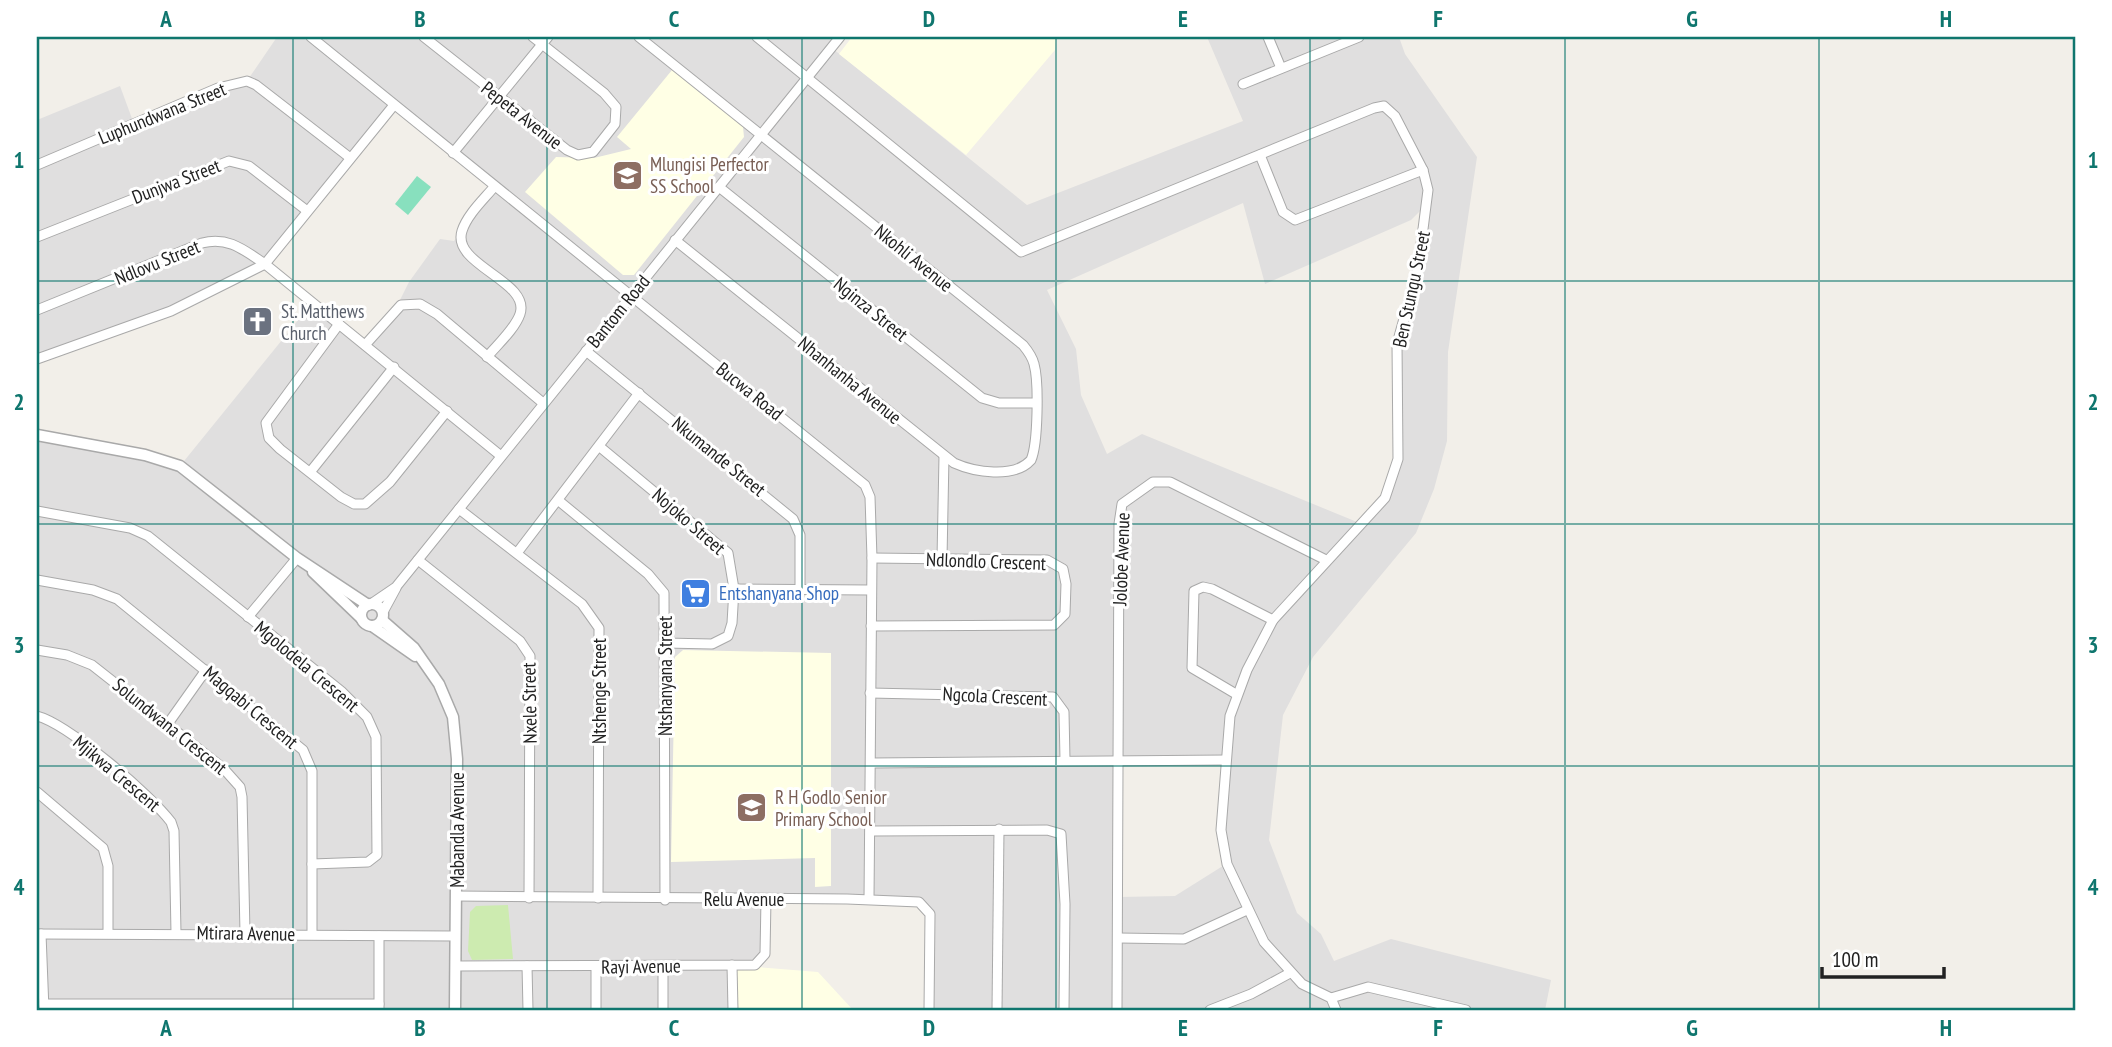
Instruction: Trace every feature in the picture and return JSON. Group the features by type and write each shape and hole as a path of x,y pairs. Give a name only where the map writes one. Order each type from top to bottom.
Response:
{"street":[{"name":"Bucwa Road","path":"311,37 865,485 870,497 872,558 872,831 869,899"},
{"name":"Pepeta Avenue","path":"424,37 567,150 578,155 587,154 598,148 617,119 613,101 545,40"},
{"path":"453,153 545,40 533,37"},
{"name":"Nkohli Avenue","path":"639,37 1023,345 1034,363 1034,452 1031,460 1023,468 978,471 944,456"},
{"path":"757,37 807,78"},
{"name":"Bantom Road","path":"382,616 396,587 840,37"},
{"path":"1268,37 1281,68"},
{"path":"1243,84 1343,46 1359,37"},
{"name":"Ben Stungu Street","path":"807,78 1021,251 1374,107 1384,106 1395,116 1423,170 1428,190 1424,232 1397,344 1398,459 1392,482 1379,506 1273,620 1236,694 1226,760 1221,844 1247,910 1264,942 1290,973 1308,988 1331,998"},
{"name":"Luphundwana Street","path":"37,165 218,89 247,81 266,90 349,157"},
{"path":"37,359 171,311 265,264 349,157 394,105"},
{"path":"1260,155 1283,212 1294,220 1423,170"},
{"name":"Dunjwa Street","path":"37,237 223,161 236,161 249,166 306,210"},
{"path":"487,357 518,318 521,310 516,294 473,258 463,245 462,230 494,187"},
{"name":"Nginza Street","path":"719,187 982,398 999,403 1035,403"},
{"name":"Ndlovu Street","path":"37,310 211,240 234,243 265,264 501,456"},
{"name":"Nhanhanha Avenue","path":"675,240 944,456"},
{"path":"365,345 395,310 413,303 428,308 543,403"},
{"path":"339,324 266,423 269,438 348,501 361,505 371,501 447,411"},
{"name":"Nkumande Street","path":"586,351 793,519 800,534 800,589"},
{"path":"311,471 394,367"},
{"path":"517,553 639,393"},
{"path":"37,435 145,455 180,466 301,560 370,604 379,606 382,616 372,626 301,560"},
{"name":"Nojoko Street","path":"600,447 722,547 731,561 734,589 732,623 723,640 712,644 665,643"},
{"path":"942,559 944,456"},
{"name":"Jolobe Avenue","path":"1120,760 1119,524 1122,504 1153,482 1170,482 1326,560"},
{"name":"Ntshanyana Street","path":"559,501 662,587 665,643 665,900"},
{"name":"Ntshenge Street","path":"458,509 582,604 599,628 598,898"},
{"name":"Mgolodela Crescent","path":"37,511 140,531 358,706 376,737 379,792 376,858 368,862 312,864"},
{"name":"Ndlondlo Crescent","path":"871,626 1054,625 1065,614 1066,575 1054,563 1037,559 872,558"},
{"name":"Mgolodela Crescent","path":"248,617 301,560"},
{"name":"Nxele Street","path":"418,560 520,641 530,656 528,898"},
{"name":"Magqabi Crescent","path":"37,580 93,590 117,599 307,756 312,771 312,934"},
{"name":"Bantom Road","path":"370,604 396,587"},
{"path":"1236,694 1192,668 1194,591 1203,587 1212,589 1273,620"},
{"path":"734,589 870,590"},
{"path":"361,618 362,610 370,604"},
{"name":"Mabandla Avenue","path":"382,616 414,648 439,684 448,702 456,736 455,1010"},
{"name":"Mabandla Avenue","path":"372,626 420,660"},
{"name":"Solundwana Crescent","path":"37,649 67,654 92,665 223,768 240,787 244,810 245,933"},
{"path":"167,725 206,670"},
{"name":"Ngcola Crescent","path":"870,693 1053,697 1064,712 1065,760"},
{"name":"Mjikwa Crescent","path":"37,716 56,723 78,738 171,822 174,831 176,933"},
{"path":"1117,1010 1120,760"},
{"path":"872,764 1226,760"},
{"path":"37,792 103,848 108,866 108,933"},
{"path":"997,1010 999,829"},
{"path":"872,831 999,829 1058,832 1063,840 1064,1010"},
{"name":"Relu Avenue","path":"456,896 911,901 928,910 929,1010"},
{"name":"Rayi Avenue","path":"456,966 755,965 763,959 766,899"},
{"path":"1119,938 1184,939 1247,910"},
{"path":"39,934 44,1007 379,1007 379,936"},
{"name":"Mtirara Avenue","path":"39,934 455,936"},
{"path":"732,965 733,1010"},
{"path":"527,966 528,1010"},
{"path":"663,966 663,1010"},
{"path":"596,967 596,1010"},
{"path":"1210,1010 1251,994 1290,973"},
{"path":"1336,1010 1331,998 1368,987 1436,1007 1466,1010"}],"shaded area":[{"path":"277,37 840,37 832,48 1027,205 1243,121 1207,37 1399,37 1405,54 1477,157 1448,352 1447,441 1434,489 1416,533 1313,657 1283,715 1269,840 1297,913 1321,934 1334,961 1391,939 1551,980 1545,1010 929,1010 930,914 925,906 766,900 765,948 732,1010 37,1010 37,435 180,466 312,303 365,344 395,310 409,282 440,239 454,241 494,187 393,105 265,264 205,296 37,359 37,120 120,86 134,124 247,81","holes":["1243,203 1265,284 1411,220 1426,205 1418,268 1397,344 1398,459 1379,506 1362,524 1142,434 1107,454 1081,395 1076,349 1047,290","1120,760 1226,760 1223,853 1226,864 1175,896 1119,897"]},
{"path":"852,37 1056,37 1055,50 966,155 839,54"},
{"name":"Mlungisi Perfector SS School","path":"672,70 743,127 744,137 634,275 623,275 525,192 556,157 594,158 631,149 617,137"},
{"name":"R H Godlo Senior Primary School","path":"683,650 831,653 831,886 815,887 815,858 671,862 675,657"},
{"path":"732,965 818,972 853,1010 733,1010"}],"green space":[{"path":"417,176 431,187 408,215 395,204"},
{"path":"508,905 513,959 472,960 468,951 470,912 476,906"}],"place":[{"name":"Mlungisi Perfector SS School","path":"627,175"},
{"name":"St. Matthews Church","path":"258,322"},
{"name":"Entshanyana Shop","path":"696,593"},
{"name":"R H Godlo Senior Primary School","path":"752,808"}]}
